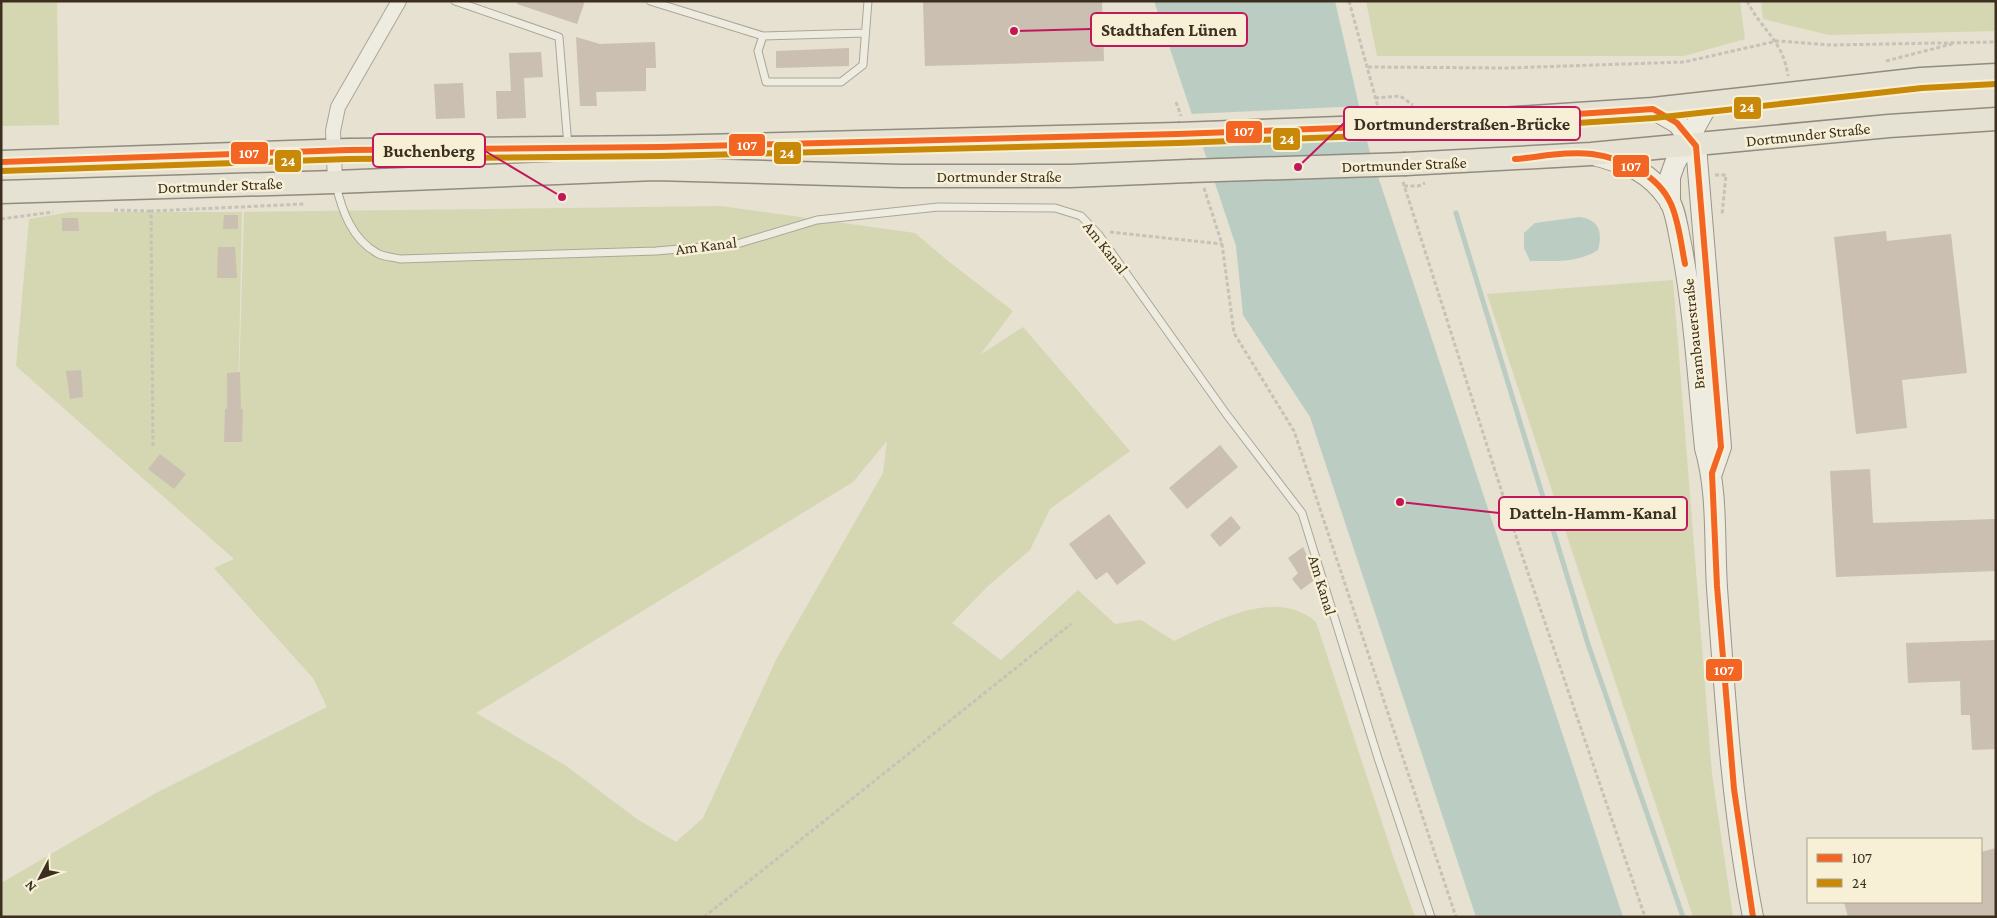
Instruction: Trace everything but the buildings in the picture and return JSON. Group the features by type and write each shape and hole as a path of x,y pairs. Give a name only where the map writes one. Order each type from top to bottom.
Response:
{"main road":[{"name":"Dortmunder Straße","path":"1,162 333,151 568,146 660,147 1178,134 1395,126 1708,104 1790,84 1996,75"},
{"path":"1670,203 1670,177 1690,143 1708,104"},
{"path":"1653,109 1677,123 1690,143"},
{"name":"Dortmunder Straße","path":"1,192 338,193 655,169 901,176 1070,176 1189,170 1405,175 1690,143 1996,119"},
{"name":"Brambauerstraße","path":"1690,143 1721,447 1712,473"},
{"name":"Brambauerstraße","path":"1591,154 1628,164 1643,172 1670,203 1687,277 1706,448 1712,473 1717,586 1726,705 1745,873 1753,917"}],"street":[{"path":"338,193 333,151 333,132 338,107 399,1"}],"lane":[{"path":"454,1 559,37 568,146"},
{"path":"650,1 763,36 865,33"},
{"path":"763,36 758,51 766,82 841,82 862,65 868,1"},
{"name":"Am Kanal","path":"338,193 348,222 361,240 378,254 400,259 656,251 736,244 817,220 938,207 1055,208 1081,216 1099,235 1227,415 1302,514 1378,758 1431,917"}],"path":[{"path":"1349,1 1375,98 1400,96 1413,104 1414,108 1422,107"},
{"path":"1747,1 1755,17 1777,41 1786,59 1790,84"},
{"path":"1368,67 1507,68 1684,62 1777,41 1832,45 1996,42"},
{"path":"1879,62 1958,43"},
{"path":"1790,84 1796,72"},
{"path":"1779,75 1790,84"},
{"path":"1405,175 1521,552 1645,917"},
{"path":"112,210 151,211 311,204"},
{"path":"151,211 152,446"},
{"path":"1,219 55,212"},
{"path":"1099,235 1110,232 1222,244"},
{"path":"704,917 1071,624"}],"green space":[{"path":"1,1 57,1 59,125 1,126"},
{"path":"1366,1 1740,1 1745,39 1684,56 1377,56"},
{"path":"1761,1 1996,1 1996,31 1829,35 1763,19"},
{"path":"721,206 915,233 1013,311 980,355 1023,327 1130,451 1050,509 1030,550 988,586 952,623 1001,660 1078,590 1115,624 1141,620 1174,641 1226,617 1264,607 1282,607 1300,612 1316,622 1415,917 1,917 1,883 156,793 327,707 313,678 214,568 234,559 16,366 29,219 71,212 242,212 237,449 244,212","holes":["887,441 883,473 777,658 703,818 676,842 637,819 565,765 476,713 853,482"]},
{"path":"1673,280 1712,774 1733,917 1693,917 1487,294"}],"shaded area":[{"path":"1154,1 1335,1 1369,149 1623,917 1476,917 1310,417 1243,315 1236,246"},
{"path":"1579,217 1591,220 1598,228 1600,238 1598,250 1574,259 1530,261 1524,248 1524,233 1535,223"}],"pier":[{"path":"1362,106 1369,137 1200,145 1190,114"}],"waterway":[{"path":"1456,213 1588,644 1683,917"}],"transit line":[{"name":"24","path":"1,171 348,159 660,156 1178,143 1395,135 1654,118 1922,88 1996,84"},
{"name":"107","path":"1,162 348,150 660,147 1178,134 1395,126 1653,109 1677,123 1696,146 1721,447 1712,473 1717,586 1734,789 1753,917"},
{"name":"107","path":"1515,159 1563,154 1592,154 1616,159 1648,176 1665,194 1674,211 1685,264"}],"place":[{"name":"Stadthafen Lünen","path":"1014,31"},
{"name":"Dortmunderstraßen-Brücke","path":"1298,167"},
{"name":"Buchenberg","path":"562,197"},
{"name":"Datteln-Hamm-Kanal","path":"1400,502"}]}
